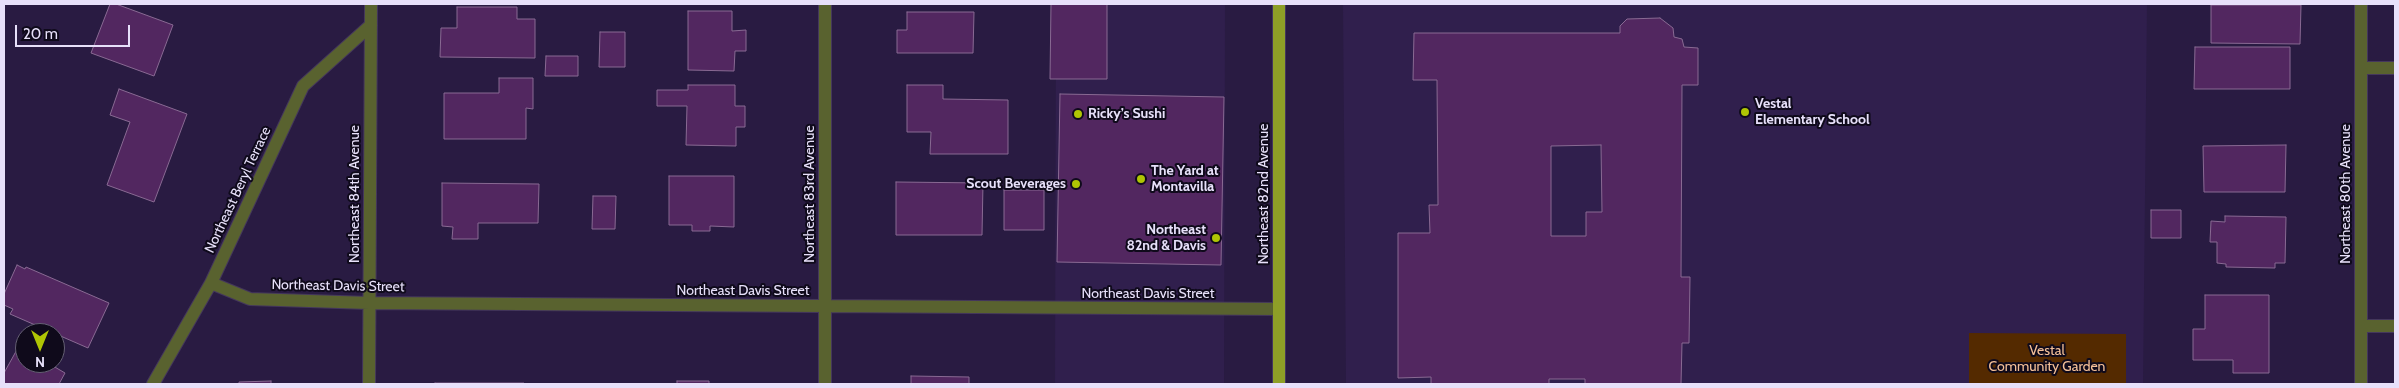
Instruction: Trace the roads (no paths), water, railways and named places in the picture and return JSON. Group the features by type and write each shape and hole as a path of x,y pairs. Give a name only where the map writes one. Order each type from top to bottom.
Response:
{"main road":[{"name":"Northeast 82nd Avenue","path":"1279,4 1279,384"}],"street":[{"name":"Northeast 84th Avenue","path":"369,384 371,4"},
{"name":"Northeast 83rd Avenue","path":"825,4 825,384"},
{"name":"Northeast 80th Avenue","path":"2362,4 2362,384"},
{"name":"Northeast Beryl Terrace","path":"153,384 210,283 303,86 371,25"},
{"path":"2362,68 2395,68"},
{"name":"Northeast Davis Street","path":"210,283 250,299 369,303 1279,309"},
{"path":"2362,326 2395,326"}],"place":[{"name":"Vestal Elementary School","path":"1745,112"},
{"name":"Ricky’s Sushi","path":"1078,114"},
{"name":"The Yard at Montavilla","path":"1141,179"},
{"name":"Scout Beverages","path":"1076,184"},
{"name":"Northeast 82nd & Davis","path":"1216,238"}],"park label":[{"name":"Vestal Community Garden","path":"2047,360"}]}
